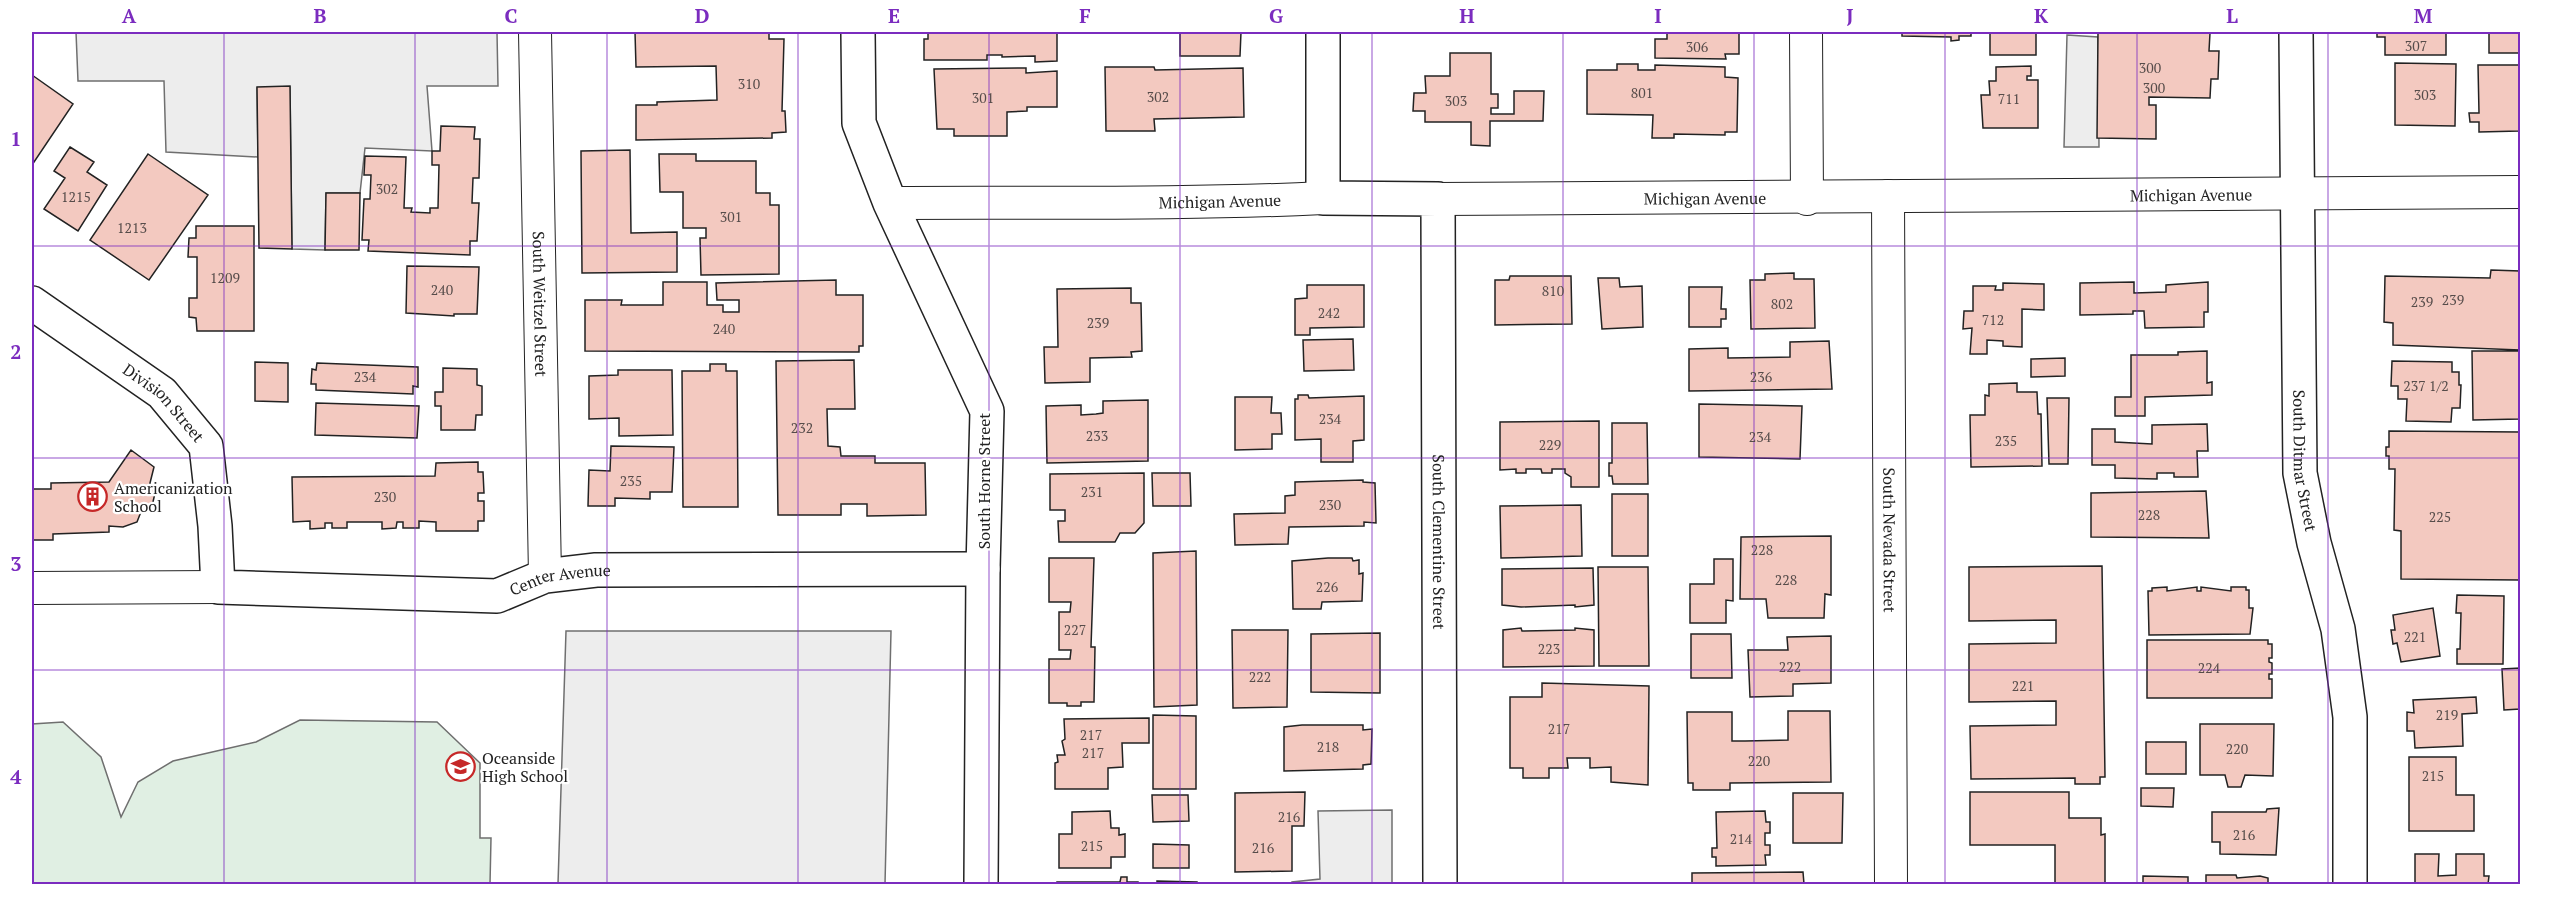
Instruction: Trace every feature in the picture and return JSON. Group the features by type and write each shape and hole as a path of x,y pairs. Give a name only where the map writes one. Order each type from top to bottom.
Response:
{"street":[{"name":"South Weitzel Street","path":"535,32 545,576"},
{"name":"South Horne Street","path":"858,32 859,123 890,203 987,411 983,569 981,885"},
{"path":"1323,32 1323,198"},
{"path":"1806,32 1807,199"},
{"name":"South Ditmar Street","path":"2296,32 2300,473 2314,543 2338,629 2350,717 2350,885"},
{"name":"Michigan Avenue","path":"890,203 1076,201 1209,203 1323,198 1807,199 1888,196 2520,192"},
{"name":"South Nevada Street","path":"1888,196 1890,885"},
{"name":"South Clementine Street","path":"1438,199 1440,885"},
{"name":"Division Street","path":"32,303 162,393 206,446 218,587"},
{"name":"Center Avenue","path":"32,588 218,587 497,596 545,576 596,570 983,569"}],"green space":[{"path":"300,720 437,722 480,763 480,838 491,838 490,884 32,884 32,724 63,722 101,757 121,817 138,782 173,761 256,742"}],"shaded area":[{"path":"76,32 497,32 498,86 427,86 432,151 365,148 360,193 326,193 325,250 292,249 290,87 257,88 258,157 166,152 164,81 78,81"},
{"path":"2067,35 2098,37 2099,147 2064,147"},
{"path":"566,631 891,631 885,884 558,884"},
{"path":"1392,810 1392,884 1292,884 1292,882 1320,879 1318,811"}],"building":[{"path":"635,32 769,32 769,39 784,39 782,111 785,111 786,132 772,133 772,138 636,140 636,105 717,100 716,66 636,67"},
{"path":"928,32 1057,32 1057,61 1035,62 1035,56 1002,57 1002,55 987,55 987,60 924,60 924,39 928,39"},
{"path":"1180,32 1241,32 1240,56 1180,56"},
{"path":"1667,32 1739,32 1739,54 1725,54 1726,59 1655,58 1655,39 1667,39"},
{"path":"1902,32 1971,32 1971,36 1959,36 1959,40 1951,41 1951,37 1902,36"},
{"path":"1990,32 2036,32 2036,55 1990,55"},
{"path":"2098,32 2210,33 2209,51 2219,51 2218,79 2211,79 2210,98 2149,97 2149,105 2156,105 2156,139 2097,138"},
{"path":"2377,32 2446,32 2446,55 2385,55 2385,37 2377,37"},
{"path":"2489,32 2520,32 2520,53 2489,53"},
{"path":"1450,53 1491,53 1491,94 1498,94 1498,108 1491,108 1491,114 1514,114 1514,91 1544,91 1543,121 1490,121 1490,146 1471,145 1471,122 1425,122 1425,111 1413,111 1414,93 1426,93 1425,76 1450,76"},
{"path":"2395,63 2456,64 2455,126 2395,125"},
{"path":"1617,64 1638,64 1638,70 1655,70 1655,65 1725,67 1725,77 1738,78 1737,132 1725,132 1725,135 1674,134 1674,138 1652,138 1653,115 1587,114 1587,70 1617,70"},
{"path":"2478,65 2520,65 2519,131 2479,132 2479,122 2470,122 2469,113 2479,113"},
{"path":"2031,66 2031,76 2027,76 2027,80 2038,80 2038,128 1983,128 1981,95 1990,95 1989,81 1996,81 1996,67"},
{"path":"1105,67 1154,67 1155,70 1243,68 1244,117 1154,119 1155,131 1106,131"},
{"path":"1026,68 1026,73 1057,71 1057,107 1027,107 1027,111 1007,112 1007,136 954,136 954,129 937,129 934,69"},
{"path":"32,75 73,104 32,165"},
{"path":"290,86 292,249 259,248 257,87"},
{"path":"441,126 475,127 474,139 480,139 479,178 473,178 472,203 479,203 477,241 470,241 470,255 368,251 369,240 362,240 364,199 370,199 371,175 364,175 365,156 406,157 404,208 412,208 411,212 430,213 430,208 438,208 439,165 432,165 432,151 440,151"},
{"path":"70,147 94,162 87,172 107,185 78,231 44,209 65,178 54,171"},
{"path":"630,150 631,233 677,232 677,272 582,273 581,151"},
{"path":"148,154 208,195 149,280 90,240"},
{"path":"659,154 696,154 696,161 756,161 756,193 770,193 770,205 779,205 779,274 701,275 700,238 706,238 706,228 683,228 683,192 660,192"},
{"path":"326,193 360,193 359,250 325,250"},
{"path":"196,226 254,226 254,331 197,331 196,318 189,317 189,298 197,298 197,257 188,257 189,238 196,238"},
{"path":"407,266 479,267 477,314 454,314 454,316 406,313"},
{"path":"2491,270 2520,271 2520,350 2393,345 2393,323 2384,322 2385,276 2490,278"},
{"path":"1794,273 1794,279 1814,279 1815,328 1751,329 1750,280 1765,280 1765,274"},
{"path":"1510,276 1571,276 1572,324 1495,325 1495,280 1509,280"},
{"path":"1598,278 1619,278 1620,287 1642,286 1643,327 1602,329"},
{"path":"836,280 836,295 863,295 863,346 859,346 859,352 585,351 585,300 622,300 621,305 663,305 663,282 707,282 707,305 723,305 723,312 739,312 739,300 717,300 716,283"},
{"path":"2134,282 2134,293 2166,292 2166,285 2208,282 2208,312 2204,312 2204,327 2145,328 2144,311 2133,311 2133,314 2080,315 2080,283"},
{"path":"2003,283 2044,284 2044,310 2022,309 2022,347 2003,346 2003,341 1987,340 1987,354 1970,354 1972,328 1963,329 1964,311 1973,311 1973,286 1996,286 1995,290 2003,290"},
{"path":"1307,285 1364,285 1364,327 1310,328 1310,335 1295,335 1295,299 1307,298"},
{"path":"1689,287 1722,287 1721,309 1726,309 1726,319 1721,319 1721,327 1689,327"},
{"path":"1131,288 1131,303 1141,303 1142,351 1131,352 1132,357 1090,358 1090,382 1045,383 1044,347 1058,347 1057,289"},
{"path":"1353,339 1354,370 1304,371 1303,340"},
{"path":"1829,341 1832,389 1689,391 1689,349 1728,348 1728,358 1790,357 1790,342"},
{"path":"2207,351 2207,383 2212,382 2212,395 2145,397 2145,416 2115,416 2115,397 2131,397 2131,355 2178,355 2178,352"},
{"path":"2472,351 2520,351 2520,419 2473,420"},
{"path":"2065,358 2065,376 2031,377 2031,359"},
{"path":"854,360 855,409 827,409 828,446 840,447 841,456 875,456 875,463 925,463 926,515 867,516 867,504 841,504 841,515 778,515 776,361"},
{"path":"2392,361 2452,362 2452,372 2459,372 2459,385 2461,385 2460,408 2452,408 2451,422 2406,421 2407,399 2398,399 2398,386 2391,386"},
{"path":"255,362 288,363 288,402 255,401"},
{"path":"317,363 418,367 418,387 413,386 413,394 316,390 316,384 311,384 312,369 316,370"},
{"path":"710,364 726,364 726,371 737,371 738,507 683,507 682,371 710,371"},
{"path":"443,368 477,369 477,385 482,386 482,415 476,415 475,430 441,430 441,406 435,406 435,392 443,392"},
{"path":"618,370 672,370 673,435 619,436 619,418 589,419 589,376 618,375"},
{"path":"2017,383 2017,392 2037,392 2038,414 2041,414 2042,466 1971,467 1970,415 1985,415 1985,395 1989,396 1989,384"},
{"path":"1298,395 1308,395 1309,398 1364,396 1364,440 1353,441 1353,462 1321,462 1321,439 1295,440 1295,399 1298,399"},
{"path":"1235,397 1272,397 1271,413 1281,413 1282,434 1272,434 1272,449 1235,450"},
{"path":"2047,398 2069,398 2068,464 2049,464"},
{"path":"1148,400 1148,461 1047,463 1046,406 1081,405 1081,415 1103,413 1103,401"},
{"path":"316,403 419,406 417,438 315,435"},
{"path":"1699,404 1802,406 1800,459 1699,457"},
{"path":"1599,421 1599,487 1571,487 1571,477 1565,473 1565,469 1552,469 1552,473 1542,473 1541,469 1526,469 1526,473 1516,473 1516,469 1500,470 1500,422"},
{"path":"1612,423 1647,423 1648,484 1613,484 1612,476 1609,476 1609,463 1612,463"},
{"path":"2207,424 2208,451 2197,451 2198,477 2174,477 2174,473 2157,473 2157,479 2115,478 2115,465 2092,465 2092,429 2115,429 2115,442 2152,444 2152,425"},
{"path":"2389,431 2520,432 2520,580 2401,579 2401,531 2394,530 2395,469 2389,469 2389,456 2386,456 2386,447 2389,447"},
{"path":"611,446 674,447 672,492 650,492 650,499 615,498 615,506 588,506 589,470 610,471"},
{"name":"Americanization School","path":"131,450 154,467 149,487 156,489 152,506 144,504 137,522 123,527 109,526 109,532 53,534 53,540 32,540 32,489 51,489 51,483 109,482"},
{"path":"478,462 478,472 483,472 484,493 478,493 478,501 484,501 484,521 478,521 478,531 436,531 436,522 419,521 419,528 403,528 403,522 397,522 396,528 382,529 382,522 347,522 347,528 332,528 332,523 325,523 325,528 310,529 310,521 293,522 292,477 435,476 436,463"},
{"path":"1144,473 1144,523 1135,533 1120,533 1115,542 1059,542 1058,521 1065,521 1065,510 1050,510 1050,474"},
{"path":"1152,473 1190,473 1191,506 1153,506"},
{"path":"1363,480 1363,482 1375,483 1376,523 1364,522 1364,526 1289,527 1288,544 1235,545 1234,514 1285,513 1285,496 1295,495 1295,482"},
{"path":"2206,491 2209,538 2091,537 2091,493"},
{"path":"1612,494 1648,494 1648,556 1612,556"},
{"path":"1581,505 1582,556 1501,558 1500,506"},
{"path":"1831,536 1831,595 1825,594 1824,618 1768,618 1766,599 1740,599 1741,537"},
{"path":"1196,551 1197,705 1154,707 1153,553"},
{"path":"1049,558 1094,558 1091,647 1095,647 1094,702 1081,702 1081,706 1049,703 1049,659 1070,659 1071,650 1059,650 1059,612 1070,612 1071,602 1049,602"},
{"path":"1328,558 1359,560 1359,574 1363,573 1362,601 1322,602 1321,609 1293,609 1292,561"},
{"path":"1714,559 1733,559 1733,601 1726,600 1726,623 1690,623 1690,584 1714,584"},
{"path":"2102,566 2105,777 2100,777 2100,784 2075,784 2075,778 1971,779 1970,726 2056,725 2056,701 1969,702 1969,644 2056,643 2056,620 1969,621 1969,567"},
{"path":"1598,567 1648,567 1649,666 1599,666"},
{"path":"1593,568 1594,605 1521,607 1502,605 1502,569"},
{"path":"2167,587 2167,591 2197,587 2197,591 2201,591 2201,587 2231,591 2231,587 2246,587 2246,590 2249,590 2249,608 2253,608 2250,634 2149,635 2148,591 2152,591 2152,588"},
{"path":"2457,595 2504,596 2503,664 2457,664 2457,649 2460,649 2461,613 2456,613"},
{"path":"2433,608 2440,656 2401,662 2397,643 2393,644 2391,630 2395,630 2393,615"},
{"path":"1521,628 1522,631 1575,630 1575,628 1594,630 1594,666 1503,667 1503,630"},
{"path":"1232,630 1288,630 1287,707 1233,708"},
{"path":"1380,633 1380,693 1311,692 1311,634"},
{"path":"1691,634 1731,634 1732,678 1691,678"},
{"path":"1831,636 1831,683 1793,684 1793,696 1750,697 1748,650 1788,650 1787,637"},
{"path":"2147,640 2268,640 2268,644 2272,644 2272,658 2269,658 2269,662 2272,663 2272,674 2269,674 2269,679 2272,679 2272,698 2147,698"},
{"path":"2520,668 2520,709 2504,710 2502,669"},
{"path":"1542,683 1649,686 1648,785 1611,782 1611,767 1590,768 1590,758 1567,758 1568,768 1549,768 1549,778 1523,778 1523,768 1510,768 1510,697 1542,697"},
{"path":"2476,697 2477,713 2462,714 2463,746 2415,748 2414,731 2407,731 2407,712 2414,713 2413,700"},
{"path":"1788,711 1830,711 1831,782 1730,783 1730,790 1693,790 1693,783 1688,783 1687,712 1732,712 1732,741 1745,741 1788,740"},
{"path":"1153,715 1196,716 1196,789 1153,789"},
{"path":"1149,718 1149,743 1122,743 1123,767 1108,768 1108,789 1055,789 1057,755 1065,755 1062,741 1065,739 1064,719"},
{"path":"2200,724 2274,724 2273,776 2245,775 2241,787 2228,787 2225,775 2200,775"},
{"path":"1363,725 1363,730 1372,729 1371,764 1363,765 1363,769 1284,771 1284,727"},
{"path":"2146,742 2186,742 2186,774 2146,774"},
{"path":"2409,757 2456,757 2456,795 2474,795 2474,831 2409,831"},
{"path":"2141,788 2174,788 2173,807 2141,806"},
{"path":"1305,792 1304,826 1292,826 1292,871 1235,872 1235,793"},
{"path":"1970,792 2069,792 2069,818 2101,818 2101,835 2105,834 2105,884 2055,884 2055,845 1970,845"},
{"path":"1793,793 1843,793 1842,843 1793,843"},
{"path":"1152,795 1188,795 1189,821 1153,822"},
{"path":"2279,808 2276,855 2220,854 2220,842 2212,842 2212,812 2266,812 2267,809"},
{"path":"1110,811 1111,828 1119,828 1119,835 1125,834 1125,857 1111,857 1111,868 1059,868 1059,834 1072,834 1072,812"},
{"path":"1765,811 1766,822 1770,822 1770,833 1765,833 1765,845 1770,845 1770,855 1765,855 1766,865 1716,866 1716,857 1712,857 1712,848 1717,848 1716,812"},
{"path":"1153,844 1189,845 1189,868 1153,868"},
{"path":"2415,854 2439,854 2438,876 2456,875 2456,854 2484,854 2484,876 2489,876 2488,884 2415,884"},
{"path":"1803,872 1804,884 1692,884 1692,873"},
{"path":"2206,875 2236,875 2237,878 2260,876 2268,878 2268,884 2206,884"},
{"path":"2143,876 2188,877 2188,884 2143,884"},
{"path":"1121,877 1127,877 1127,882 1138,882 1138,884 1057,884 1057,882 1120,882"},
{"path":"1157,881 1197,882 1197,884 1157,884"}],"place":[{"name":"Americanization School","path":"93,497"},
{"name":"Oceanside High School","path":"461,767"}]}
